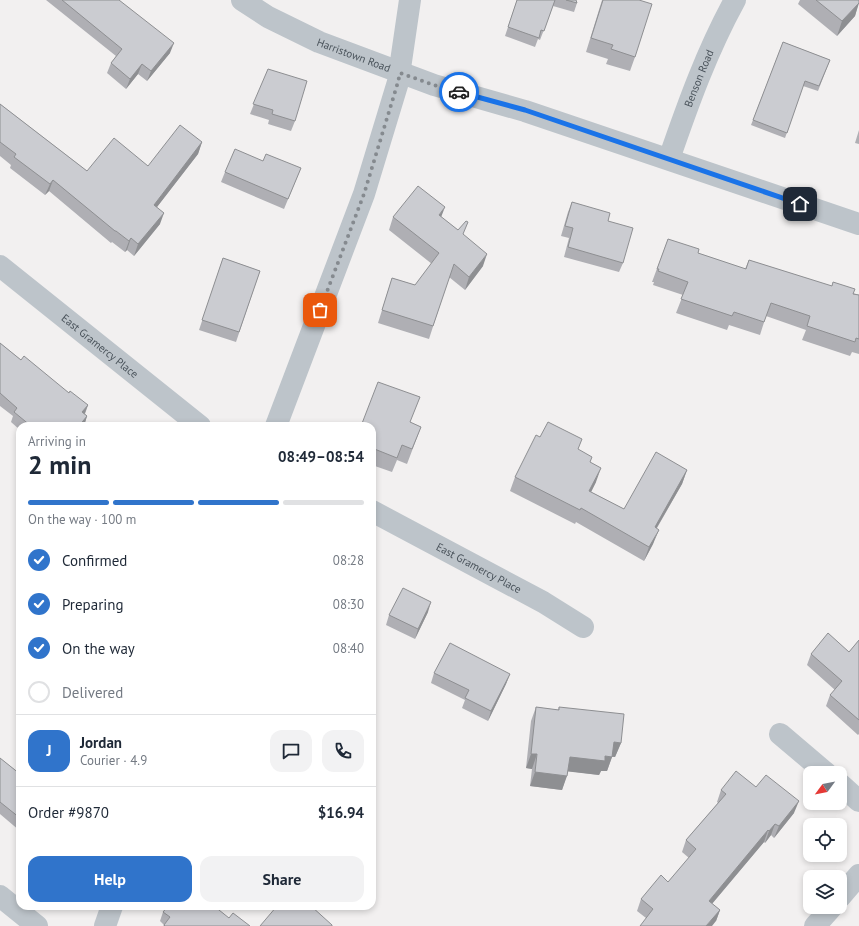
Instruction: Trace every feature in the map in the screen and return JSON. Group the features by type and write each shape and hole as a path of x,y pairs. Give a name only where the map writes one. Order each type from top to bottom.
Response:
{"street":[{"name":"Harristown Road","path":"242,0 268,17 319,42 400,73 434,85 525,110 859,224"},
{"path":"278,422 364,194 398,82 410,0"},
{"name":"Benson Road","path":"669,159 692,91 722,24 735,0"},
{"name":"East Gramercy Place","path":"0,266 195,422"},
{"name":"East Gramercy Place","path":"376,514 544,602 583,627"},
{"path":"780,734 818,766"},
{"path":"847,790 859,800"},
{"path":"847,889 859,875"},
{"path":"0,896 16,909"},
{"path":"17,910 37,926"},
{"path":"105,926 111,910"},
{"path":"816,926 826,914"}],"building":[{"path":"62,0 119,0 174,43 151,71 142,64 130,79 111,63 122,49"},
{"path":"517,0 555,0 544,31 541,30 539,38 508,27"},
{"path":"566,0 576,0 577,3"},
{"path":"603,0 639,0 652,4 635,57 611,49 613,45 591,38"},
{"path":"816,0 859,0 859,3 842,21"},
{"path":"783,42 830,60 819,86 805,81 787,133 753,120"},
{"path":"268,69 307,81 295,121 272,114 273,110 253,104"},
{"path":"0,104 87,171 114,138 148,166 180,125 202,142 154,205 164,213 138,244 131,238 129,241 115,231 53,180 50,184 14,157 16,154 0,142"},
{"path":"235,149 263,161 266,154 301,168 288,199 225,172"},
{"path":"418,186 445,207 439,215 458,230 466,221 468,222 463,234 487,254 469,277 454,264 433,326 382,310 392,278 415,285 439,253 393,217"},
{"path":"572,202 610,213 608,221 633,228 623,263 568,247 573,228 565,226"},
{"path":"668,239 699,249 698,253 746,269 749,260 832,286 833,282 855,289 853,294 859,295 859,339 856,338 855,342 807,326 810,316 771,303 764,322 734,312 732,316 681,299 688,282 658,271 659,269 657,269"},
{"path":"223,258 260,271 239,332 202,320"},
{"path":"0,343 21,360 24,356 69,393 70,391 88,405 82,412 87,416 82,422 26,422 14,412 17,408 0,393"},
{"path":"378,382 420,397 410,422 421,427 412,449 402,445 397,458 376,450 376,422 363,422"},
{"path":"548,422 582,439 578,449 592,457 590,462 601,468 589,491 624,509 656,452 687,470 655,527 659,530 649,547 581,508 580,510 515,477 536,435 540,437"},
{"path":"403,588 431,602 418,629 389,615"},
{"path":"828,633 849,652 859,640 859,720 830,695 842,681 811,654"},
{"path":"450,643 510,674 491,711 465,698 469,690 434,673"},
{"path":"536,707 559,710 559,707 624,714 621,743 614,742 612,757 605,756 605,761 570,757 567,776 535,772 537,754 531,754"},
{"path":"0,758 16,771 16,815 0,802"},
{"path":"736,771 756,787 766,775 799,801 779,826 775,824 769,831 768,830 709,901 720,910 706,926 640,926 653,909 641,899 661,875 668,882 696,849 686,840 726,794 721,790"},
{"path":"165,910 219,910 229,918 233,913 250,926 165,926 164,925 170,917 163,912"},
{"path":"274,910 315,910 332,925 332,926 260,926"}],"way so far":[{"path":"320,310 364,194 400,73 459,92"}],"route":[{"path":"459,92 525,110 800,204"}]}
